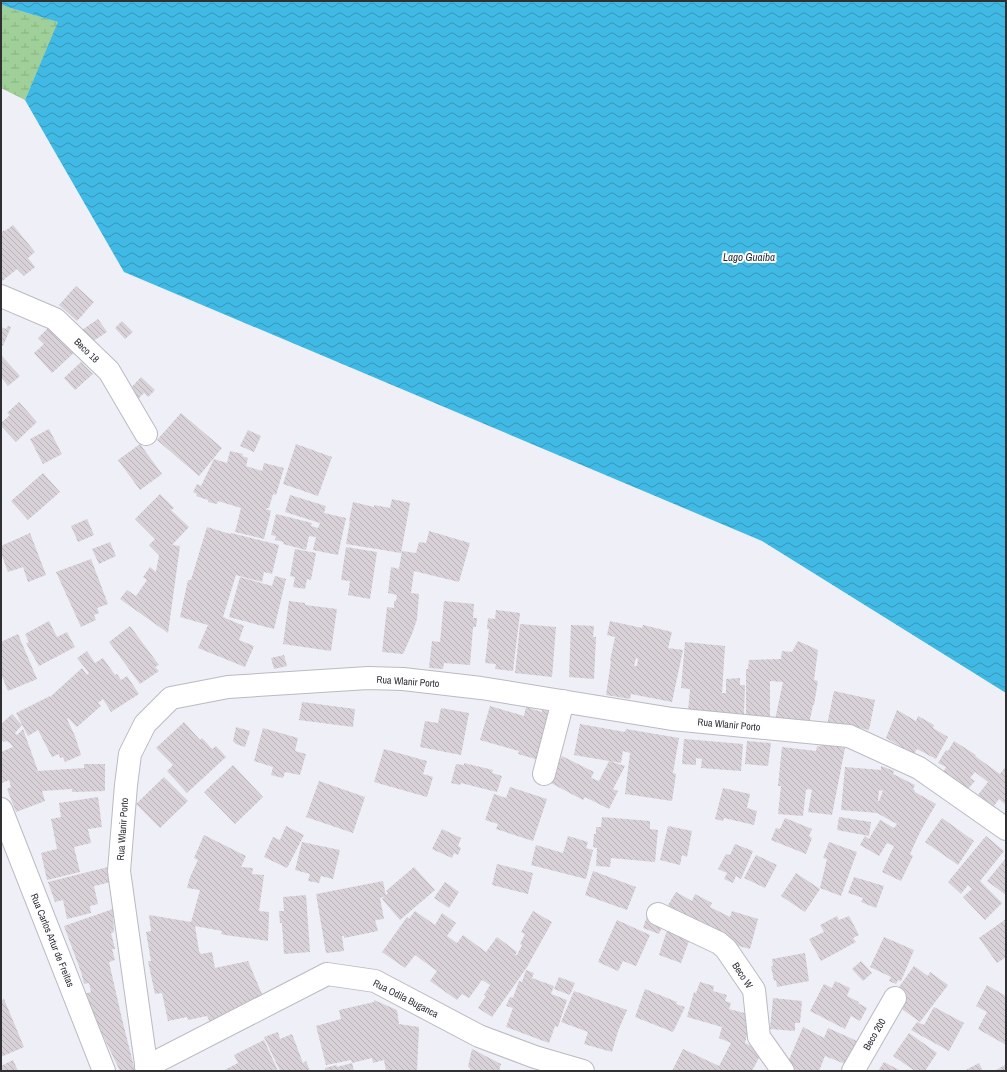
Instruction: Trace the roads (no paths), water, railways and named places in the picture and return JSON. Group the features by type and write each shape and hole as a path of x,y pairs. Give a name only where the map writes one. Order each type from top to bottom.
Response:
{"street":[{"name":"Beco 18","path":"1,296 55,319 109,371 146,434"},
{"name":"Rua Wlanir Porto","path":"146,1069 120,879 120,864 130,754 145,724 171,698 228,687 368,678 403,679 465,686 672,719 849,736 919,768 1006,829"},
{"path":"544,774 564,701"},
{"name":"Rua Carlos Artur de Freitas","path":"1,809 104,1071"},
{"name":"Beco W","path":"658,914 719,943 726,949 754,990 759,1037 783,1071"},
{"name":"Rua Odila Buganca","path":"146,1069 327,974 375,981 535,1064 582,1071"},
{"name":"Beco 200","path":"853,1071 895,998"}],"water":[{"name":"Lago Guaíba","path":"1,1 1006,1 1006,693 762,541 124,272 25,100 58,22 7,7 1,4"}]}
